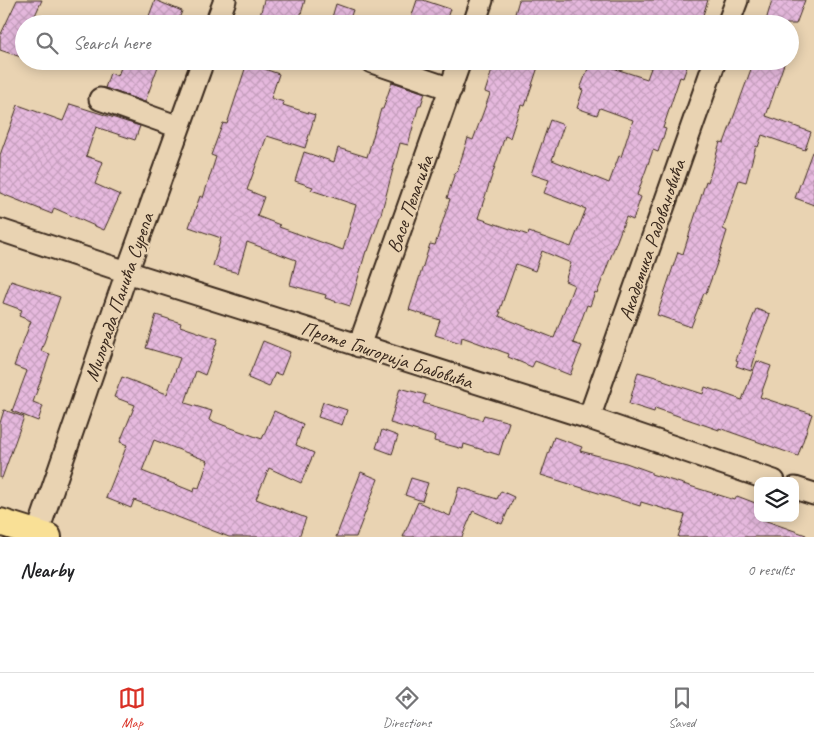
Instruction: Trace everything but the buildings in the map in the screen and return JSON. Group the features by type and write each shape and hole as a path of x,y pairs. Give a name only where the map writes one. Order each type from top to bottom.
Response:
{"main road":[{"path":"0,522 40,536"}],"street":[{"path":"219,15 225,0"},
{"path":"477,15 482,0"},
{"path":"731,15 737,0"},
{"name":"Милорада Панића Сурепа","path":"40,536 127,272 200,70"},
{"path":"379,70 451,89"},
{"name":"Васе Пелагића","path":"359,346 457,70"},
{"name":"Академика Радовановића","path":"589,418 712,70"},
{"path":"100,99 179,127"},
{"name":"Проте Глигорија Бабовића","path":"0,230 589,418 762,477"},
{"path":"321,334 355,329 368,320 375,340 388,355"},
{"path":"799,489 814,494"}]}
